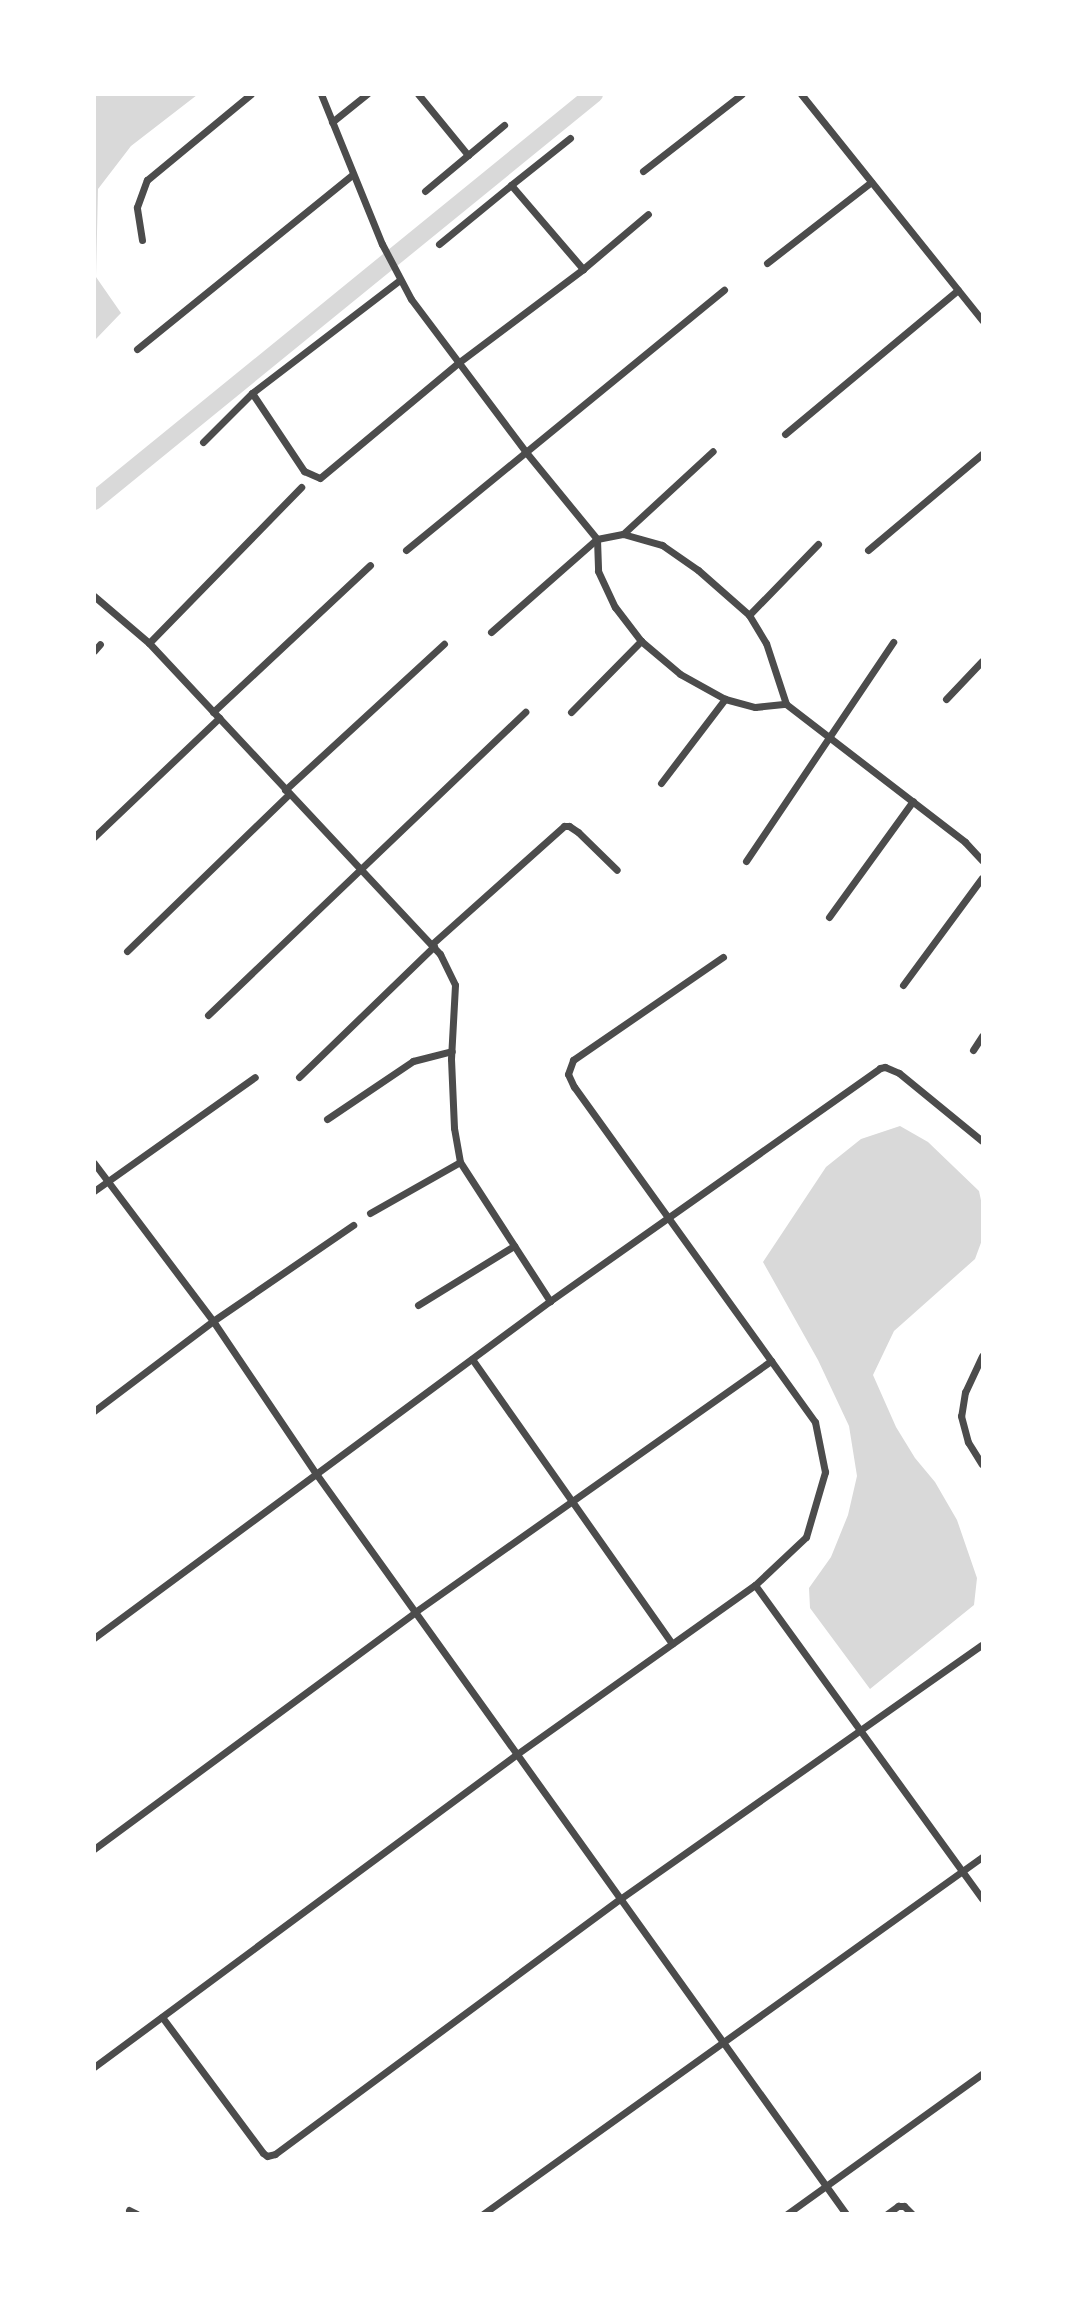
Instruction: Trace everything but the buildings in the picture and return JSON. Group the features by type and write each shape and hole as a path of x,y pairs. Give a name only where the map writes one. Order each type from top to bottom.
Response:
{"street":[{"path":"142,240 137,207 147,180 251,94"},
{"path":"321,94 352,175 399,276 458,363 597,539 598,571 615,607 641,640 680,674 725,699 755,707 786,704"},
{"path":"332,122 367,94"},
{"path":"418,94 468,155"},
{"path":"643,170 742,94"},
{"path":"801,94 982,320"},
{"path":"425,191 504,125"},
{"path":"439,244 570,138"},
{"path":"137,349 352,175"},
{"path":"767,263 871,182"},
{"path":"511,185 583,270"},
{"path":"252,393 304,471 320,478 458,363 583,270 648,214"},
{"path":"203,442 252,393 399,276"},
{"path":"785,434 957,289"},
{"path":"406,550 724,290"},
{"path":"623,534 713,451"},
{"path":"868,550 982,454"},
{"path":"149,643 301,487"},
{"path":"491,632 597,539 623,534 662,545 698,570 750,615 766,643 786,704 965,842 982,860"},
{"path":"750,615 818,544"},
{"path":"94,837 370,565"},
{"path":"94,596 149,643 433,946 455,985 452,1051 454,1128 460,1162 550,1301"},
{"path":"571,712 641,640"},
{"path":"746,861 893,642"},
{"path":"94,651 100,644"},
{"path":"127,951 287,792 444,644"},
{"path":"946,699 982,661"},
{"path":"661,783 725,699"},
{"path":"208,1015 526,712"},
{"path":"829,917 913,801"},
{"path":"299,1077 433,946 564,827 569,825 578,832 617,870"},
{"path":"903,985 982,878"},
{"path":"94,2067 517,1754 755,1585 806,1537 825,1472 815,1422 574,1087 568,1074 573,1060 723,957"},
{"path":"973,1050 982,1036"},
{"path":"327,1119 413,1061 452,1051"},
{"path":"94,1638 550,1301 884,1067 899,1073 982,1141"},
{"path":"94,1191 255,1077"},
{"path":"370,1213 460,1162"},
{"path":"94,1163 213,1321 317,1475 846,2214"},
{"path":"94,1411 213,1321 352,1225"},
{"path":"418,1305 514,1246"},
{"path":"982,1356 965,1392 961,1416 968,1442 982,1464"},
{"path":"472,1359 672,1644"},
{"path":"94,1849 415,1612 771,1361"},
{"path":"755,1585 982,1899"},
{"path":"162,2017 267,2156 275,2154 620,1899 982,1645"},
{"path":"483,2214 982,1857"},
{"path":"787,2214 982,2074"},
{"path":"887,2214 898,2206 904,2206 912,2214"},
{"path":"129,2210 137,2214"}],"shaded area":[{"path":"95,94 197,95 131,146 98,189 96,277 121,313 95,340"},
{"path":"900,1126 928,1142 979,1191 982,1205 982,1240 975,1259 894,1331 873,1375 896,1427 915,1458 935,1482 957,1520 977,1578 974,1605 870,1689 810,1608 809,1588 831,1557 848,1515 857,1476 849,1426 818,1360 763,1262 826,1167 861,1139"}],"waterway":[{"path":"94,501 594,94"}]}
